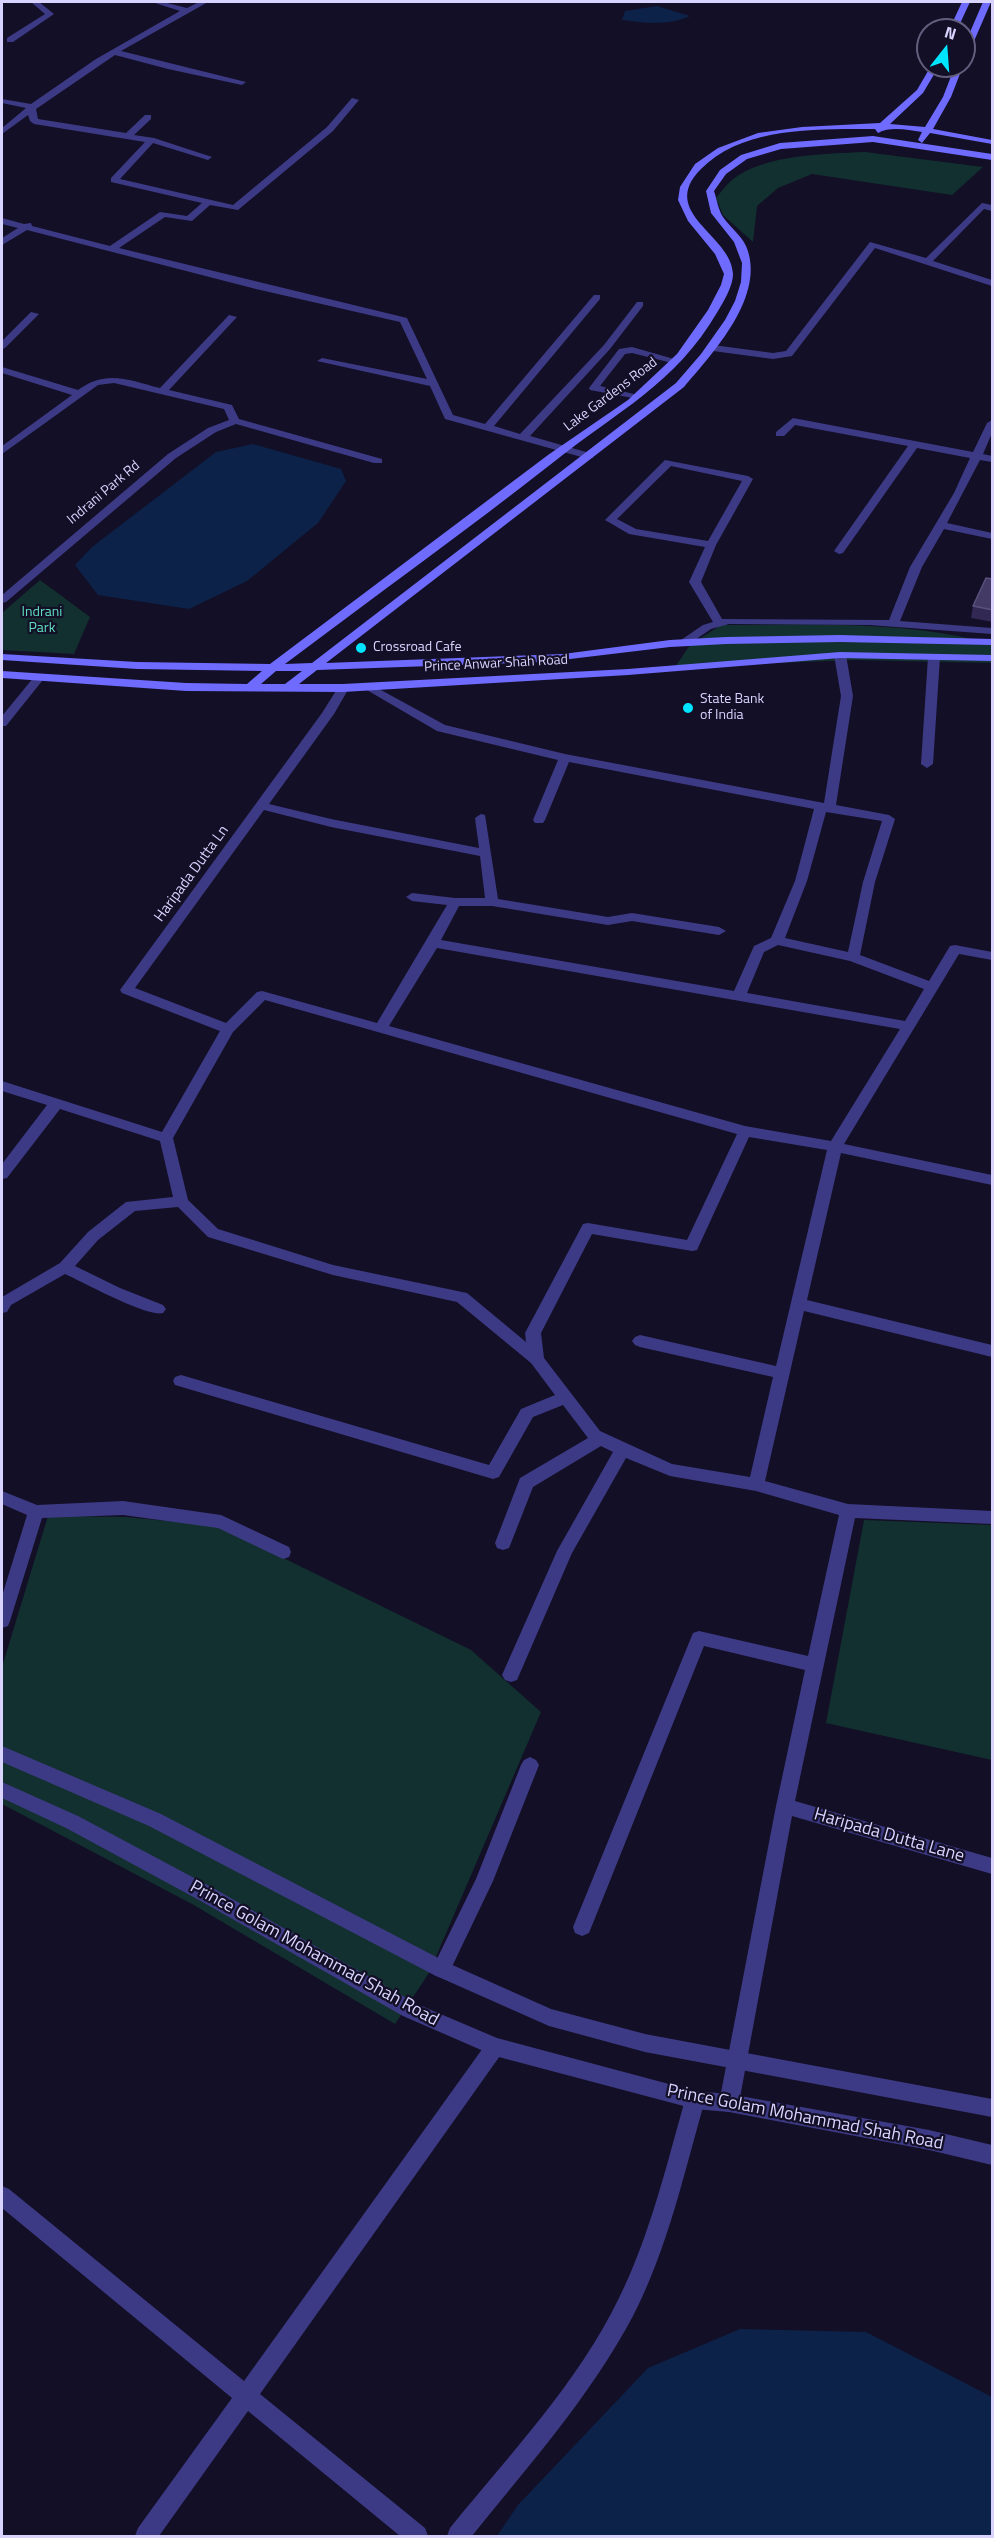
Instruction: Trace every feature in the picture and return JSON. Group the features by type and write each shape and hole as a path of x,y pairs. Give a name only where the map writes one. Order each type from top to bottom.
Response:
{"main road":[{"path":"959,18 966,2"},
{"path":"976,27 987,2"},
{"path":"873,139 881,126 920,91 928,78"},
{"path":"919,145 947,97 955,78"},
{"path":"881,126 993,142"},
{"name":"Lake Gardens Road","path":"249,688 273,667 519,484 563,447 660,379 676,361 711,316 728,282 726,261 698,229 683,200 694,170 715,154 757,136 881,126"},
{"path":"287,688 680,385 713,348 741,299 749,267 742,246 716,214 710,191 723,172 744,157 780,146 873,139 993,157"},
{"name":"Prince Anwar Shah Road","path":"2,657 59,662 273,667 548,659 686,642 862,637 993,642"},
{"name":"Prince Anwar Shah Road","path":"2,675 175,687 343,688 628,672 840,655 993,658"}],"street":[{"path":"10,40 50,14 35,2"},
{"path":"156,2 186,10"},
{"path":"2,132 31,107 115,52 186,10 204,2"},
{"path":"115,52 168,67 242,82"},
{"path":"151,140 114,180 235,208 330,129 355,100"},
{"path":"2,101 31,107"},
{"path":"31,107 34,121 151,140 208,157"},
{"path":"128,136 148,117"},
{"path":"110,250 163,214 189,219 207,203"},
{"path":"928,261 982,206 993,208"},
{"path":"2,220 28,225 110,250 404,320 449,417 489,426 589,456"},
{"path":"2,242 28,225"},
{"path":"713,348 773,356 789,354 873,244 993,283"},
{"path":"489,426 597,297"},
{"path":"524,436 607,347 640,304"},
{"path":"2,346 34,314"},
{"path":"163,391 232,317"},
{"path":"634,397 594,388 622,351 632,350 676,361"},
{"path":"322,361 434,384"},
{"path":"2,370 80,394"},
{"path":"2,451 95,382 114,380 228,407 235,421 378,461"},
{"name":"Indrani Park Rd","path":"2,600 172,456 212,430 235,421"},
{"path":"780,434 793,421 913,446 993,459"},
{"path":"893,623 916,567 941,525 993,423"},
{"path":"838,551 913,446"},
{"path":"711,545 633,532 610,520 669,462 748,479 711,545 695,582 719,623"},
{"path":"941,525 993,536"},
{"path":"2,582 20,584"},
{"path":"686,642 707,627 719,623 762,620 893,623 993,631"},
{"path":"777,941 801,882 825,808 847,696 840,655"},
{"path":"927,764 934,657"},
{"path":"2,723 38,679"},
{"path":"366,686 441,728 565,758 889,819 869,882 853,957"},
{"name":"Haripada Dutta Ln","path":"228,1029 127,990 328,714 343,688"},
{"path":"538,820 565,758"},
{"path":"262,806 331,823 486,853"},
{"path":"481,818 492,902"},
{"path":"412,897 455,902 492,902 608,921 632,917 719,931"},
{"path":"380,1029 433,943 455,902"},
{"path":"738,998 759,949 777,941 853,957 932,987"},
{"path":"433,943 908,1026"},
{"path":"756,1485 836,1147 955,949 993,956"},
{"path":"993,1180 836,1147 745,1131 261,995 228,1029 166,1138 181,1202 213,1233 333,1270 462,1297 536,1359 594,1435 623,1450 670,1470 756,1485 848,1511 993,1518"},
{"path":"2,1086 166,1138"},
{"path":"2,1174 7,1159 56,1104"},
{"path":"536,1359 533,1333 588,1228 692,1246 745,1131"},
{"path":"3,1303 65,1267 93,1236 131,1206 181,1202"},
{"path":"65,1267 115,1292 158,1308"},
{"path":"799,1304 993,1351"},
{"path":"640,1341 783,1373"},
{"path":"181,1382 493,1473 527,1413 566,1398"},
{"path":"503,1542 526,1483 601,1438"},
{"path":"511,1676 565,1551 623,1450"},
{"path":"2,1497 36,1512 123,1508 221,1522 283,1552"},
{"path":"729,2103 785,1806 848,1511"},
{"path":"2,1621 36,1512"},
{"path":"582,1927 699,1638 815,1665"},
{"path":"2,1754 155,1820 441,1969 549,2017 645,2043 993,2108"},
{"path":"441,1969 484,1881 530,1765"},
{"name":"Prince Golam Mohammad Shah Road","path":"2,1790 72,1822 206,1894 410,2010 495,2047 695,2100 729,2103 929,2140 993,2156"},
{"name":"Haripada Dutta Lane","path":"785,1806 993,1866"},
{"path":"146,2536 495,2047"},
{"path":"458,2536 569,2398 599,2355 626,2307 652,2248 695,2100"},
{"path":"2,2196 244,2397 417,2536"}],"green space":[{"path":"865,152 983,167 952,195 812,174 778,188 757,206 753,242 723,215 716,198 732,180 760,165 796,157"},
{"name":"Indrani Park","path":"40,580 90,617 74,654 2,650 2,613"},
{"path":"721,625 891,627 925,631 992,644 992,663 853,660 675,667 690,645"},
{"path":"48,1516 126,1517 218,1526 471,1650 541,1712 429,1973 395,2024 192,1904 2,1804 2,1667"},
{"path":"864,1520 992,1525 992,1760 826,1723"}],"water":[{"path":"657,6 690,16 674,21 648,23 622,20 625,11"},
{"path":"253,444 341,469 346,481 318,523 247,581 189,609 98,595 75,565 92,547 216,452"},
{"path":"740,2329 866,2332 992,2397 992,2536 497,2536 518,2505 648,2368"}],"building":[{"path":"986,578 993,579 993,610 973,606"}],"place":[{"name":"Crossroad Cafe","path":"361,648"},
{"name":"State Bank of India","path":"688,708"}]}
